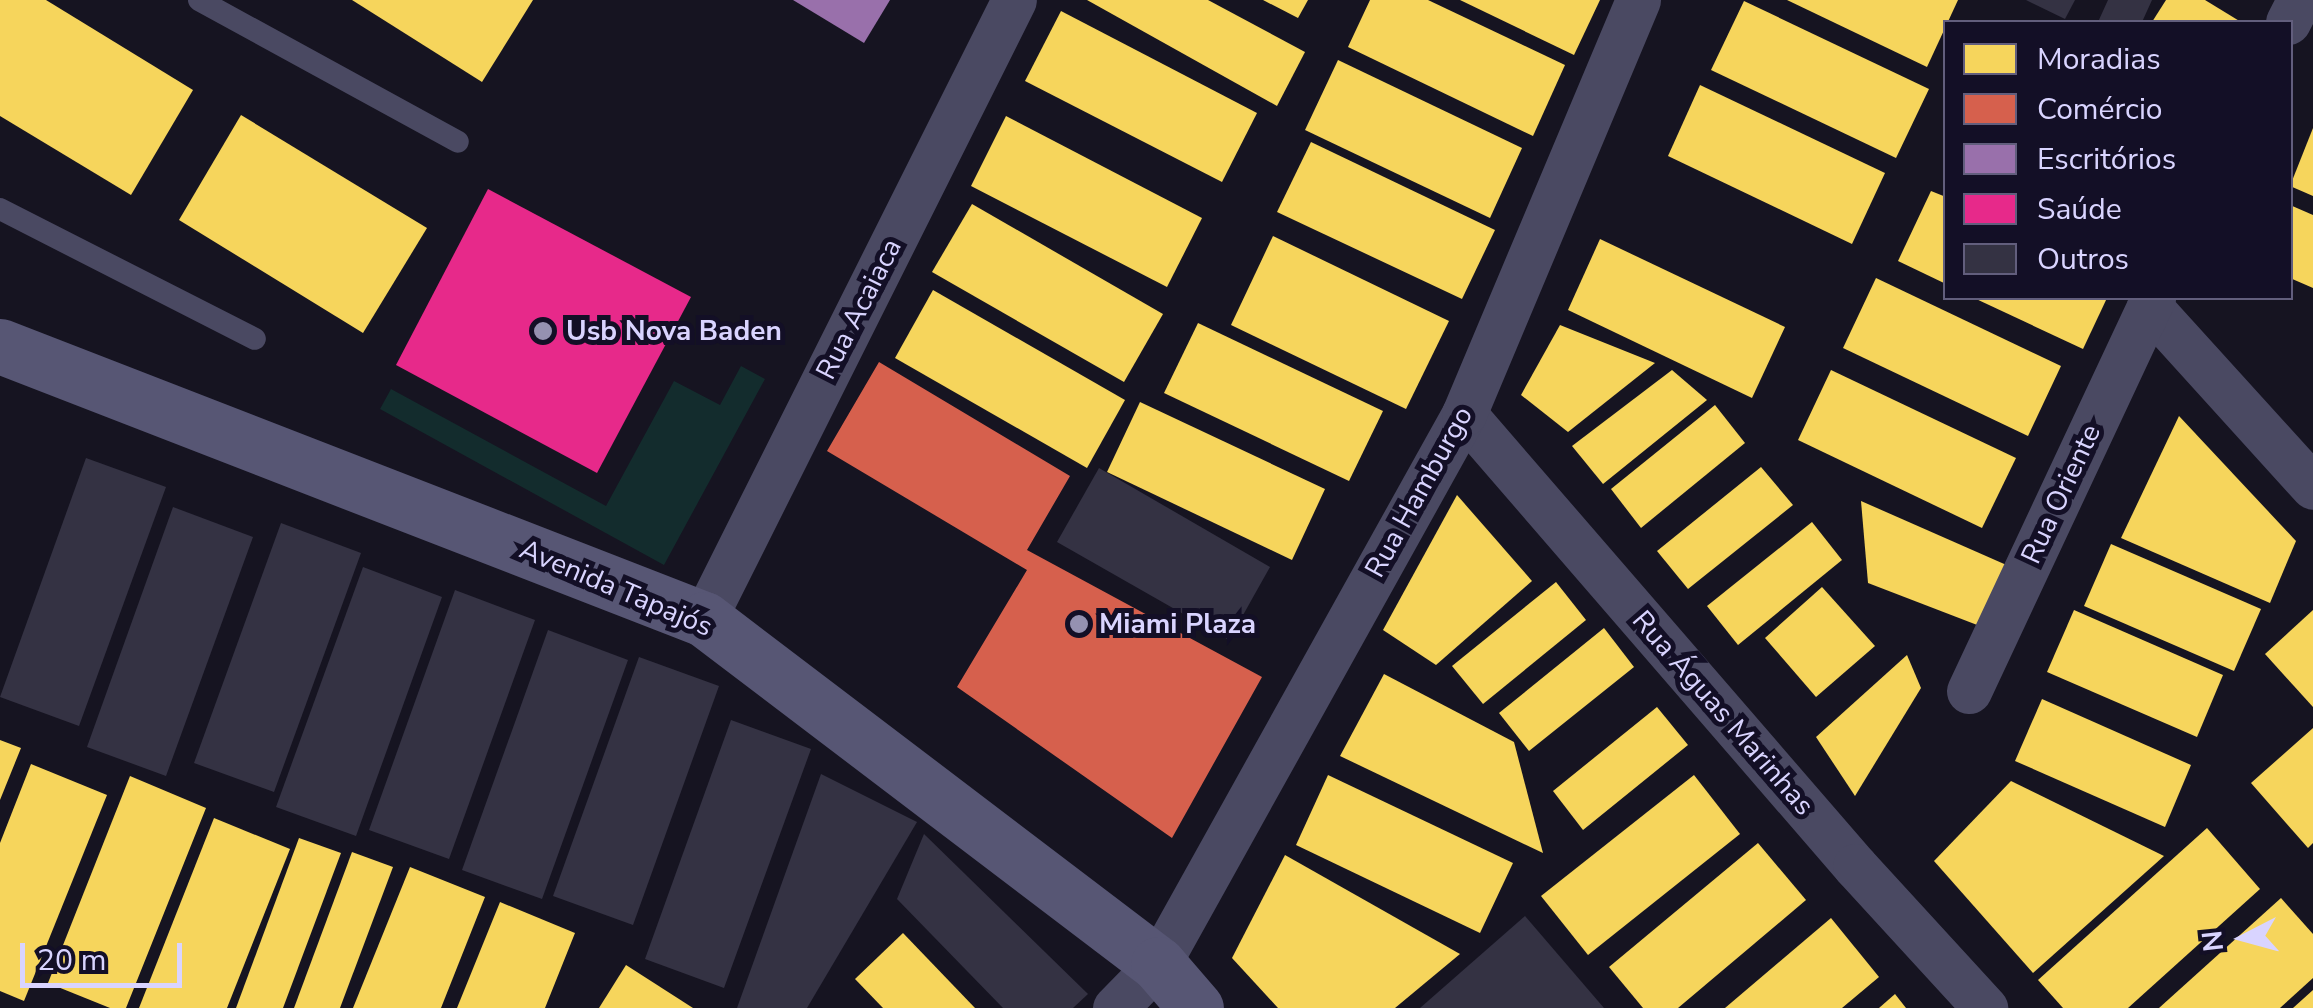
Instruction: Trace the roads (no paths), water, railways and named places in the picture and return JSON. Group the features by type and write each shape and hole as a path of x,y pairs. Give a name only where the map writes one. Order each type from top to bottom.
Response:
{"main road":[{"name":"Avenida Tapajós","path":"0,346 704,619 1158,964 1196,1008"}],"street":[{"name":"Rua Acaiaca","path":"704,619 1014,0"},
{"name":"Rua Hamburgo","path":"1114,1008 1158,964 1464,414 1638,0"},
{"path":"2151,302 2313,487"},
{"name":"Rua Oriente","path":"1968,691 2151,302"},
{"name":"Rua Águas Marinhas","path":"1464,414 1855,866 1985,1008"}],"lane":[{"path":"198,0 458,142"},
{"path":"0,209 255,338"}],"place":[{"name":"Usb Nova Baden","path":"543,331"},
{"name":"Miami Plaza","path":"1079,624"}]}
